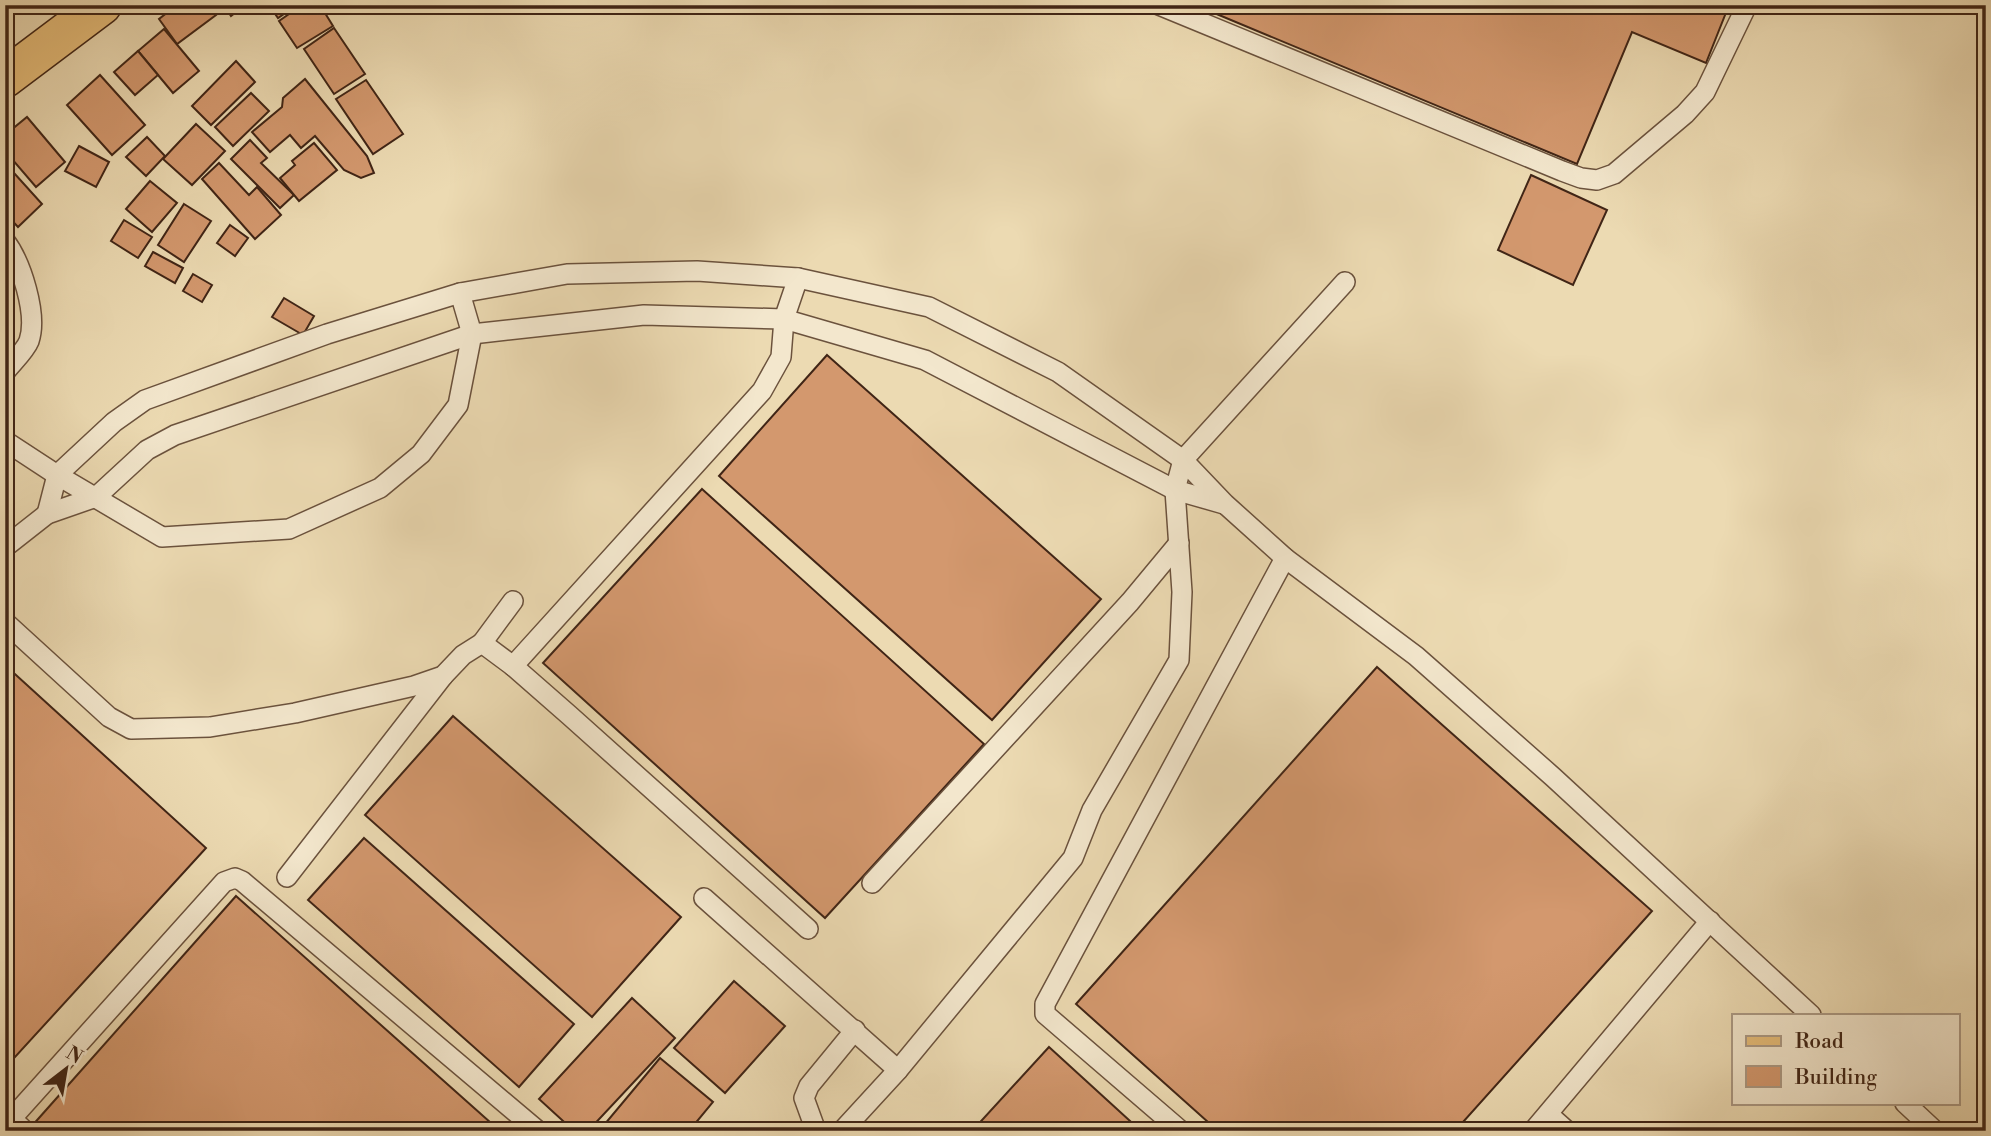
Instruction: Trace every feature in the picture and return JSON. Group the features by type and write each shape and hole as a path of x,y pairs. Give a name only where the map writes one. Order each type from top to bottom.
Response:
{"main road":[{"path":"5,79 102,5"}],"lane":[{"path":"1159,5 1562,172 1597,180 1614,174 1685,114 1705,92 1746,5"},
{"path":"5,372 29,341 31,307 9,253"},
{"path":"47,514 57,475 114,422 145,400 327,334 460,293 567,274 697,271 798,278 929,307 1058,372 1183,460 1225,504 1285,558 1416,656 1553,777 1810,1014"},
{"path":"513,666 762,391 781,357 784,319 798,278"},
{"path":"842,1131 898,1070 1073,858 1092,810 1180,660 1182,592 1175,490 1183,460 1345,282"},
{"path":"5,441 162,537 289,529 380,488 421,454 458,405 472,334 460,293"},
{"path":"5,547 47,514 96,497 147,450 175,435 472,334 644,315 784,319 925,360 1175,490 1225,504"},
{"path":"872,883 1130,602 1180,543"},
{"path":"1181,1131 1045,1014 1045,1004 1285,558"},
{"path":"287,877 443,676 463,655 482,643 513,601"},
{"path":"5,622 109,717 131,729 211,727 259,719 414,685 443,676"},
{"path":"482,643 513,666 808,929"},
{"path":"14,1125 224,882 235,878 242,880 538,1131"},
{"path":"704,898 898,1070"},
{"path":"1533,1131 1710,922"},
{"path":"816,1131 804,1098 809,1086 855,1030"},
{"path":"1906,1104 1936,1131"},
{"path":"1548,1114 1567,1131"}],"building":[{"path":"177,5 209,5 216,15 177,44 159,19"},
{"path":"224,5 245,5 231,16"},
{"path":"269,5 297,5 278,18"},
{"path":"302,5 320,5 333,26 297,48 279,21"},
{"path":"1195,5 1729,5 1706,63 1632,32 1577,164"},
{"path":"334,28 365,74 334,94 304,49"},
{"path":"164,29 199,71 173,93 138,51"},
{"path":"138,51 158,75 135,95 114,72"},
{"path":"236,61 255,82 211,125 192,106"},
{"path":"100,75 145,125 112,155 67,105"},
{"path":"305,79 367,156 374,173 361,178 344,170 315,136 301,148 290,135 270,152 252,132 282,107 283,98"},
{"path":"366,80 403,134 373,154 336,99"},
{"path":"251,93 269,111 233,146 215,127"},
{"path":"27,117 65,162 36,187 5,151 5,135"},
{"path":"196,124 225,151 192,185 163,159"},
{"path":"147,137 165,156 146,176 126,157"},
{"path":"250,140 267,158 261,163 294,195 280,208 231,159"},
{"path":"314,143 337,170 299,201 280,178 295,165 292,161"},
{"path":"79,146 109,162 96,187 65,171"},
{"path":"219,163 249,195 257,187 281,215 255,239 202,179"},
{"path":"14,173 42,204 18,227 5,213 5,181"},
{"path":"1531,175 1607,210 1573,285 1498,250"},
{"path":"150,181 177,203 152,232 126,209"},
{"path":"184,204 211,221 184,262 158,245"},
{"path":"124,220 152,237 138,258 111,241"},
{"path":"230,225 248,238 235,256 217,243"},
{"path":"153,252 183,268 175,283 145,266"},
{"path":"193,274 212,285 202,302 183,291"},
{"path":"284,298 314,316 303,335 272,317"},
{"path":"827,355 1101,599 992,720 719,476"},
{"path":"702,489 984,744 825,918 543,663"},
{"path":"5,665 206,848 5,1068"},
{"path":"1377,667 1652,911 1455,1131 1218,1131 1076,1004"},
{"path":"453,716 681,917 592,1017 365,815"},
{"path":"364,838 574,1024 519,1087 308,900"},
{"path":"236,896 500,1131 36,1131 31,1127"},
{"path":"734,981 785,1026 725,1093 674,1048"},
{"path":"632,998 675,1038 588,1131 574,1131 539,1099"},
{"path":"1049,1047 1141,1131 972,1131"},
{"path":"660,1058 713,1102 689,1131 599,1131"}]}
